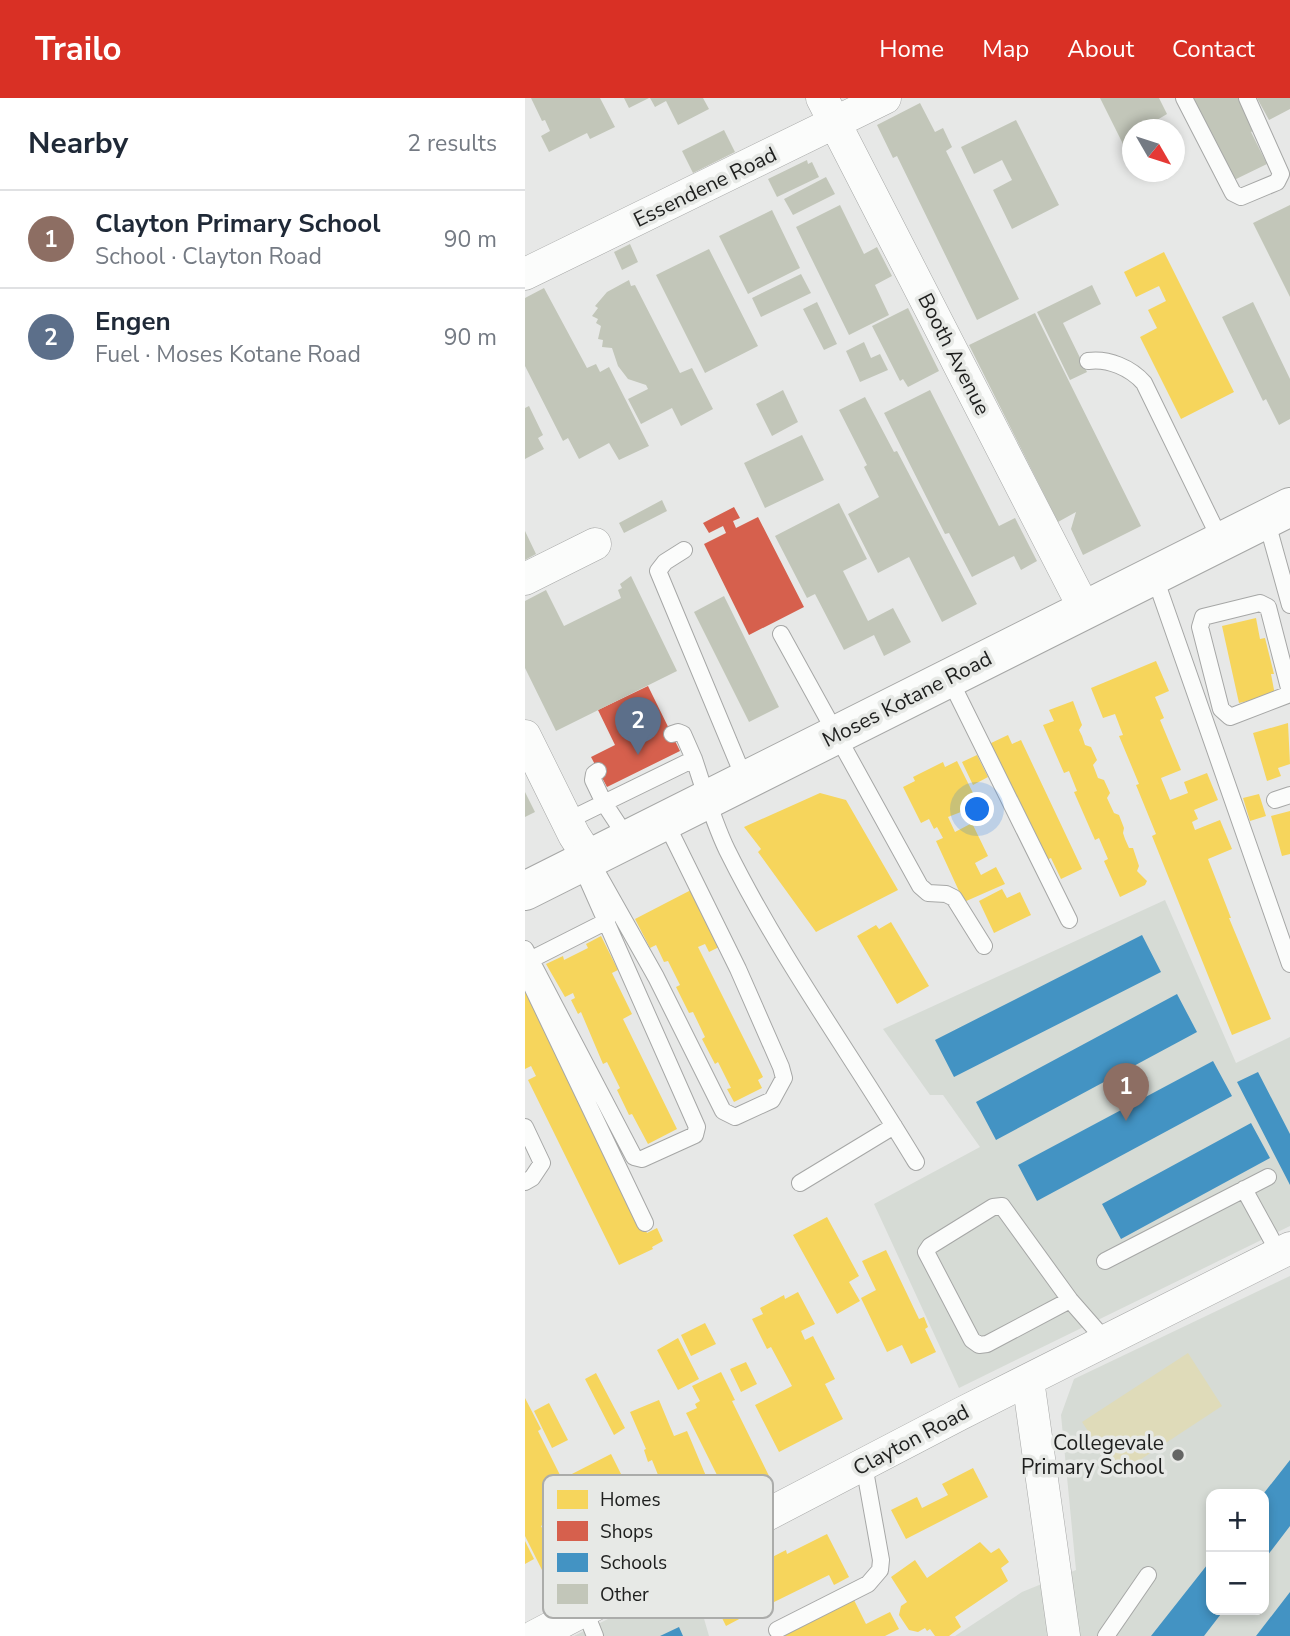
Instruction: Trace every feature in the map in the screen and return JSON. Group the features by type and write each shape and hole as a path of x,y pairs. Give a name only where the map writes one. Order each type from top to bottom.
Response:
{"street":[{"name":"Essendene Road","path":"525,274 829,111 885,98"},
{"name":"Booth Avenue","path":"829,111 1084,610"},
{"name":"Moses Kotane Road","path":"525,891 1278,513"},
{"path":"525,579 595,544"},
{"path":"525,736 586,862"},
{"name":"Clayton Road","path":"773,1517 864,1465 1284,1251"},
{"path":"1028,1380 1064,1636"},
{"name":"Clayton Road","path":"535,1636 590,1623"}],"lane":[{"path":"1184,98 1233,192 1241,197 1277,182 1281,174 1247,98"},
{"path":"1088,361 1107,360 1138,376 1144,383 1222,541"},
{"path":"1278,513 1290,605"},
{"path":"684,550 665,562 658,571 745,780"},
{"path":"1154,575 1290,964"},
{"path":"1260,603 1268,607 1290,693 1230,717 1225,715 1221,709 1200,627 1203,617 1260,603"},
{"path":"781,634 920,886 928,893 946,894 954,898 984,946"},
{"path":"949,678 1069,920"},
{"path":"672,734 683,734 725,847 765,920 807,992 916,1162"},
{"path":"567,821 694,759"},
{"path":"599,771 594,774 593,780 604,803 629,841"},
{"path":"586,862 656,976 723,1111 735,1117 772,1100 784,1079 781,1067 738,969 665,821"},
{"path":"527,960 634,1157 642,1159 695,1135 697,1127 607,921 586,862"},
{"path":"527,960 607,921"},
{"path":"527,960 645,1223"},
{"path":"800,1183 894,1126"},
{"path":"525,1127 542,1163 532,1178 525,1182"},
{"path":"1105,1261 1268,1177"},
{"path":"1244,1189 1284,1251"},
{"path":"1070,1300 987,1344 979,1345 972,1340 926,1252 930,1246 993,1207 1002,1206 1070,1300 1105,1340"},
{"path":"777,1630 862,1588 880,1570 881,1560 864,1465"},
{"path":"1106,1636 1148,1575"}],"shaded area":[{"path":"1165,900 1236,1063 1290,1037 1290,1226 959,1388 874,1204 980,1147 943,1095 930,1095 883,1029"},
{"name":"Collegevale Primary School","path":"1290,1276 1290,1636 955,1636 1022,1592 1076,1570 1061,1415 1074,1379"},
{"path":"1188,1353 1222,1406 1117,1475 1082,1422"},
{"path":"610,1618 704,1618 709,1636 574,1636"}],"building: Homes":[{"path":"1164,252 1234,392 1181,419 1140,337 1157,328 1148,310 1166,301 1159,286 1136,297 1124,272"},
{"path":"1256,618 1260,639 1265,638 1274,674 1271,674 1275,695 1239,703 1222,626"},
{"path":"1156,661 1169,691 1155,697 1164,718 1160,720 1181,770 1161,778 1170,800 1188,793 1184,782 1207,773 1218,800 1194,810 1198,819 1192,822 1195,830 1220,820 1232,849 1208,859 1271,1019 1232,1035 1152,836 1156,834 1119,736 1123,735 1115,714 1103,718 1091,688"},
{"path":"1073,701 1082,725 1079,730 1085,745 1091,747 1097,760 1093,765 1098,778 1104,780 1110,793 1107,798 1114,813 1119,815 1129,848 1133,848 1139,866 1137,871 1147,881 1145,885 1120,897 1104,861 1108,859 1099,838 1095,840 1074,792 1077,791 1069,771 1064,773 1043,725 1054,721 1049,710"},
{"path":"1288,723 1290,764 1278,768 1281,776 1267,781 1253,733"},
{"path":"1008,735 1012,744 1021,740 1082,869 1061,879 1051,858 1044,861 989,744"},
{"path":"977,755 988,777 973,785 962,762"},
{"path":"957,761 979,805 948,817 955,832 972,823 988,856 975,863 981,875 996,867 1005,884 964,902 936,841 943,838 929,819 921,823 903,787 915,781 913,777 943,762 945,767"},
{"path":"820,793 846,800 898,890 816,932 758,852 761,849 744,827"},
{"path":"1259,794 1266,816 1250,821 1243,798"},
{"path":"1290,811 1290,854 1282,856 1271,816"},
{"path":"1002,889 1007,898 1020,892 1031,915 994,933 979,901"},
{"path":"691,890 719,947 709,952 705,944 698,947 763,1077 758,1080 762,1088 734,1102 727,1089 731,1088 702,1039 705,1037 693,1012 689,1013 676,987 680,985 668,961 664,962 656,945 650,948 635,919"},
{"path":"891,922 929,986 897,1004 857,936 876,925 879,929"},
{"path":"601,936 618,970 612,973 632,1014 623,1019 677,1129 648,1144 632,1114 629,1115 607,1062 603,1064 581,1012 578,1014 571,1000 575,998 573,993 565,997 546,964 563,956 564,960 588,948 586,944"},
{"path":"525,984 647,1233 657,1228 663,1241 652,1247 653,1249 619,1265 528,1080 536,1076 531,1066 525,1069"},
{"path":"827,1217 859,1276 849,1282 860,1301 837,1314 793,1235"},
{"path":"886,1250 919,1319 924,1317 928,1327 925,1329 936,1352 911,1364 902,1345 887,1352 861,1298 876,1290 862,1261"},
{"path":"798,1292 815,1324 801,1331 805,1340 813,1336 835,1379 825,1384 843,1419 779,1452 755,1405 792,1386 771,1347 767,1349 752,1319 763,1314 760,1308 784,1295 785,1299"},
{"path":"705,1323 716,1344 691,1356 681,1335"},
{"path":"678,1338 699,1379 678,1390 657,1350"},
{"path":"746,1362 757,1384 741,1392 730,1369"},
{"path":"721,1372 735,1400 732,1401 769,1475 717,1475 686,1413 697,1408 695,1404 700,1401 692,1386"},
{"path":"596,1373 625,1428 614,1435 585,1379"},
{"path":"525,1398 560,1475 543,1475 543,1572 525,1536"},
{"path":"659,1400 674,1436 687,1431 706,1475 658,1475 652,1460 648,1462 644,1450 646,1449 630,1412"},
{"path":"549,1403 568,1440 552,1448 534,1411"},
{"path":"611,1454 622,1475 570,1475"},
{"path":"973,1468 988,1497 906,1539 891,1510 917,1497 922,1508 948,1495 942,1484"},
{"path":"827,1534 849,1577 834,1585 829,1575 773,1603 773,1557 786,1550 787,1554"},
{"path":"525,1541 534,1559 525,1564"},
{"path":"980,1542 991,1553 999,1548 1009,1562 1001,1568 1008,1581 955,1617 961,1627 949,1636 935,1636 930,1629 927,1631 925,1628 918,1632 909,1630 899,1615 901,1606 907,1602 891,1577 915,1560 927,1578"},
{"path":"853,1598 866,1624 890,1612 899,1629 885,1636 784,1636"},
{"path":"722,1618 741,1618 726,1626"}],"building: Shops":[{"path":"734,507 740,518 733,521 736,528 758,517 804,607 749,635 704,544 726,533 723,526 709,533 703,523"},
{"path":"648,686 680,751 607,787 591,757 615,745 598,710"}],"building: Schools":[{"path":"1142,935 1161,972 954,1077 935,1040"},
{"path":"1177,994 1197,1032 996,1140 976,1102"},
{"path":"1213,1061 1232,1096 1037,1201 1018,1165"},
{"path":"1258,1072 1290,1134 1290,1185 1237,1082"},
{"path":"1251,1123 1270,1158 1121,1239 1102,1204"},
{"path":"1290,1460 1290,1526 1269,1553 1269,1489"},
{"path":"1206,1566 1206,1615 1220,1615 1204,1636 1151,1636"},
{"path":"1290,1592 1290,1636 1256,1636"},
{"path":"679,1627 683,1636 660,1636"}],"building: Other":[{"path":"531,98 600,98 615,127 590,139 587,133 549,152 541,136 550,131"},
{"path":"624,98 649,98 629,108"},
{"path":"650,98 703,98 709,109 678,125 666,101 655,107"},
{"path":"1100,98 1159,98 1167,114 1159,119 1122,119 1122,142"},
{"path":"1191,98 1239,98 1255,130 1251,132 1267,164 1232,181"},
{"path":"1257,98 1290,98 1290,109 1269,120"},
{"path":"920,103 935,132 943,128 952,147 946,151 1019,299 977,320 897,156 893,158 877,125"},
{"path":"1016,120 1059,205 1012,229 993,190 1012,180 1002,160 974,174 961,147"},
{"path":"724,130 735,152 693,173 682,151"},
{"path":"807,160 808,164 812,162 819,177 777,197 768,179"},
{"path":"826,177 835,194 793,215 784,199"},
{"path":"840,205 864,254 877,247 892,276 875,285 889,315 849,335 796,227"},
{"path":"1290,205 1290,297 1253,223"},
{"path":"772,210 800,268 748,294 719,236"},
{"path":"630,244 638,262 622,270 614,252"},
{"path":"709,249 758,346 705,373 656,275"},
{"path":"801,274 811,293 761,317 752,298"},
{"path":"629,280 631,286 635,285 680,373 692,368 713,409 681,426 672,408 641,424 628,399 648,389 646,385 628,379 618,366 612,348 602,347 603,340 598,339 601,326 596,323 598,319 592,316 598,308 595,306 607,292"},
{"path":"1092,285 1101,304 1063,323 1087,372 1070,380 1037,312"},
{"path":"544,288 587,368 596,364 600,372 609,367 649,446 619,460 609,443 579,459 568,438 563,441 525,366 525,298"},
{"path":"817,302 837,344 824,350 803,309"},
{"path":"1253,302 1290,379 1290,419 1279,425 1266,399 1263,401 1222,317"},
{"path":"908,308 939,371 908,387 903,379 900,381 872,326"},
{"path":"1035,313 1141,526 1083,555 1071,529 1076,512 1058,522 969,345"},
{"path":"864,342 871,358 880,354 888,370 860,382 846,351"},
{"path":"783,390 798,422 772,436 756,404"},
{"path":"930,390 999,526 1015,518 1037,561 1021,570 1014,556 972,577 949,533 945,534 884,413"},
{"path":"865,397 894,452 897,451 977,604 942,622 909,557 878,573 848,514 879,497 864,467 867,465 839,410"},
{"path":"529,406 543,435 538,438 544,449 525,459 525,408"},
{"path":"802,435 824,480 765,508 744,463"},
{"path":"662,500 667,511 624,533 619,523"},
{"path":"839,503 867,559 843,571 868,621 893,608 911,642 884,656 874,635 844,650 815,594 807,598 775,536"},
{"path":"525,531 536,554 525,560"},
{"path":"631,576 677,671 556,731 525,668 525,601 546,590 564,626 621,598 618,590 622,588 620,584"},
{"path":"724,596 779,707 749,722 694,612"},
{"path":"525,792 535,812 525,817"}],"place":[{"name":"Engen","path":"638,755"},
{"name":"Clayton Primary School","path":"1126,1121"},
{"name":"Collegevale Primary School","path":"1178,1455"}]}
